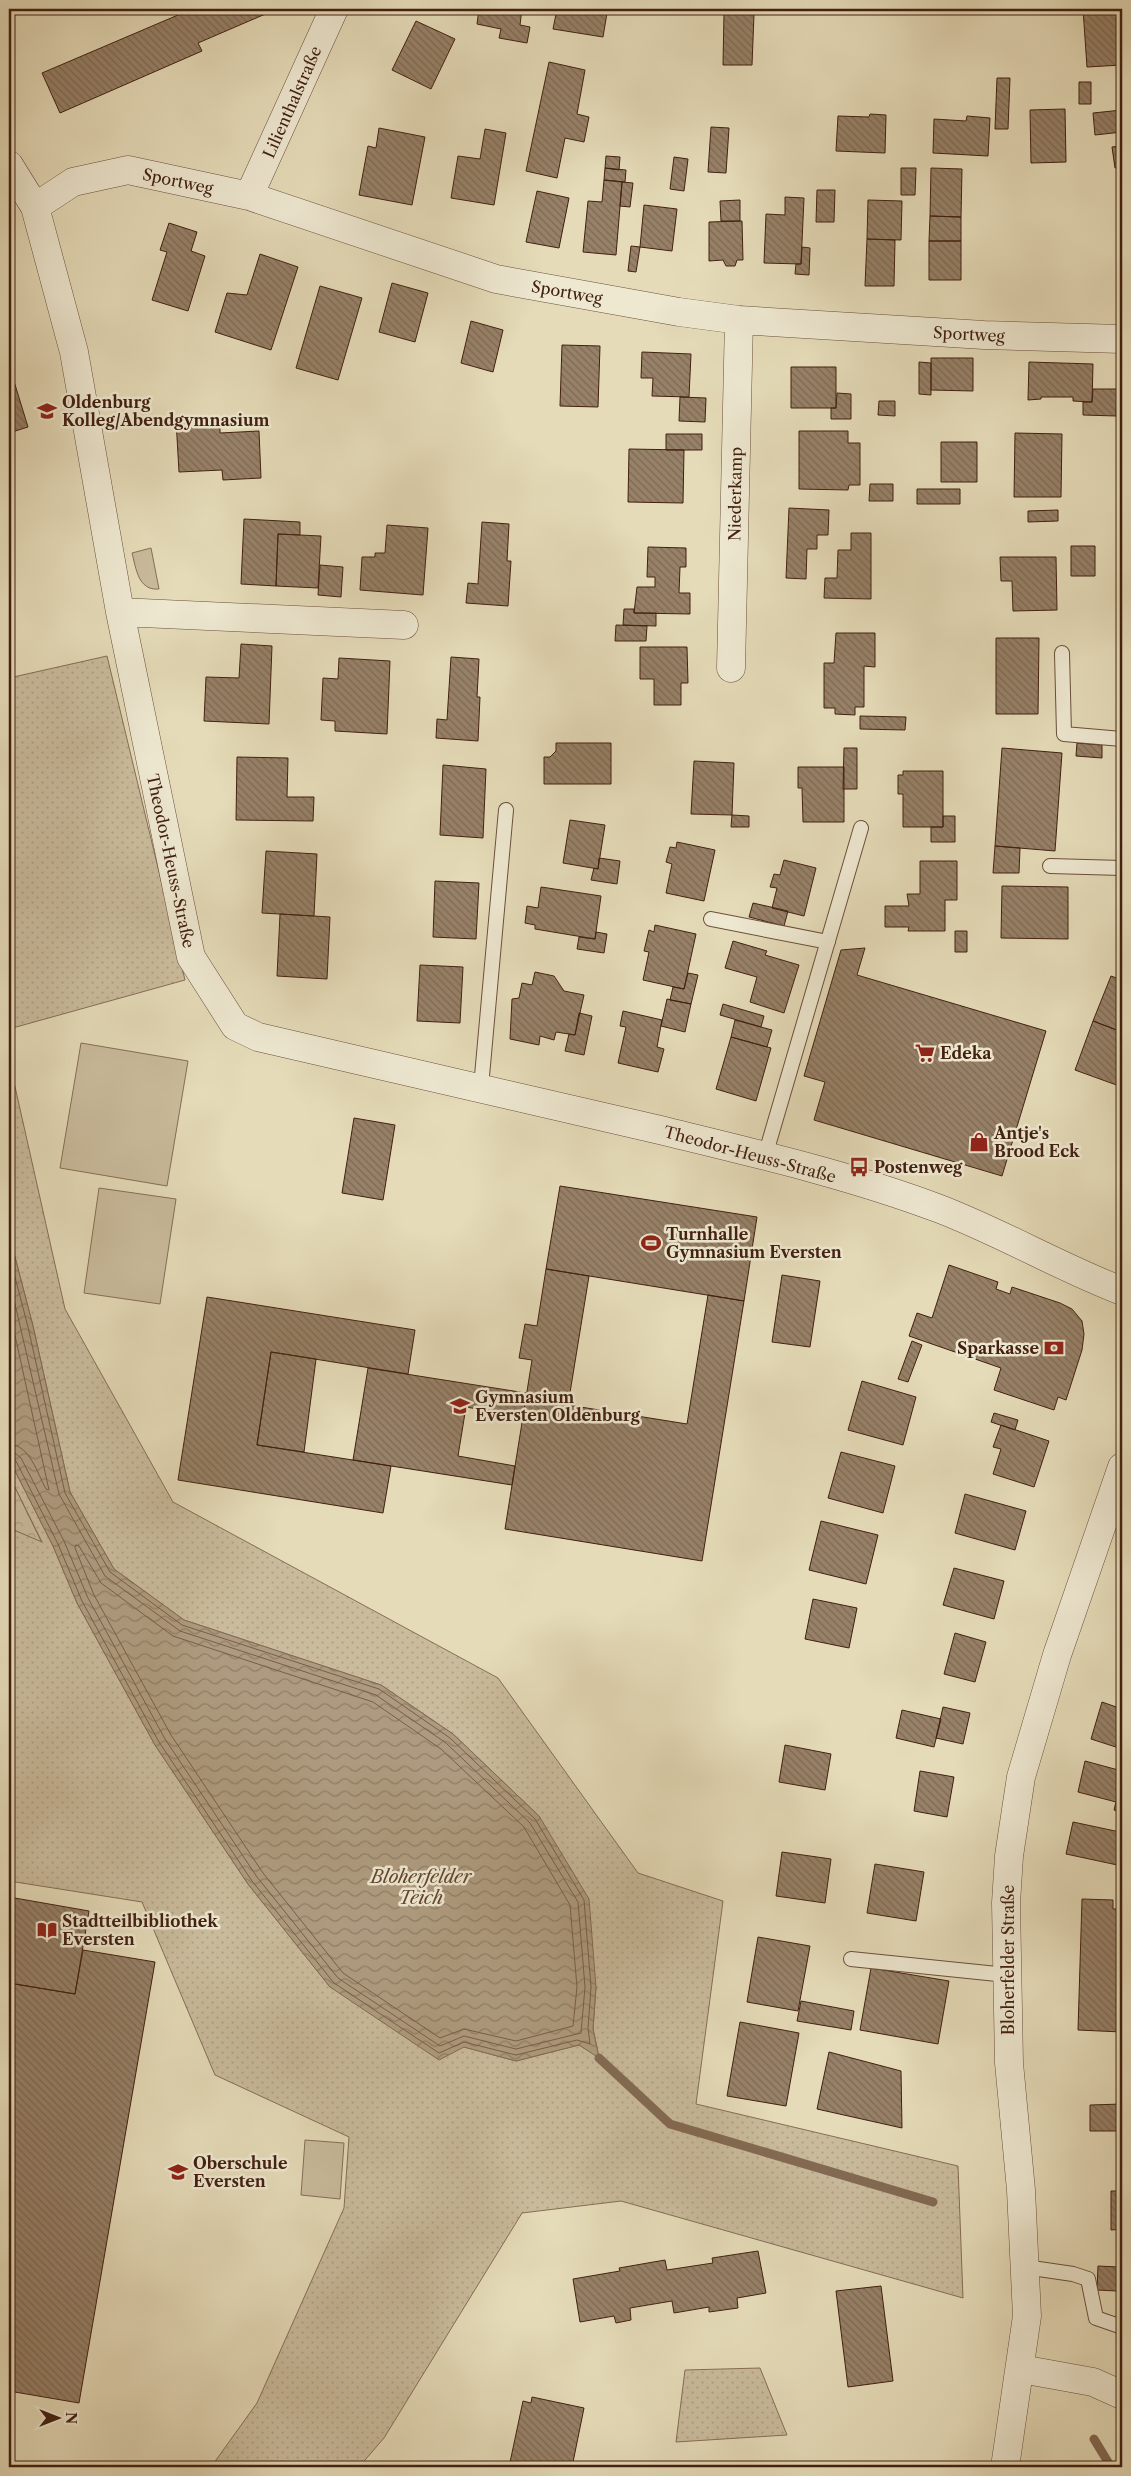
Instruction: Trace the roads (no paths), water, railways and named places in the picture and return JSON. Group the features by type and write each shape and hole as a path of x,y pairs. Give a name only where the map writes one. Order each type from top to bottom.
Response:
{"street":[{"name":"Lilienthalstraße","path":"250,196 334,9"},
{"name":"Theodor-Heuss-Straße","path":"9,165 35,207 74,352 120,612 191,957 235,1026 258,1037 481,1087 765,1156 840,1177 941,1210 1122,1292"},
{"name":"Sportweg","path":"35,207 73,182 128,170 250,196 496,279 679,312 739,320 984,335 1122,339"},
{"name":"Niederkamp","path":"731,668 739,320"},
{"path":"120,612 404,624"},
{"name":"Bloherfelder Straße","path":"1005,2467 1021,2369 1027,2316 1021,2190 1009,2063 1006,1902 1009,1856 1021,1777 1057,1655 1122,1467"},
{"path":"1021,2369 1093,2382 1122,2395"}],"lane":[{"path":"1062,652 1064,734 1122,739"},
{"path":"481,1087 506,810"},
{"path":"765,1156 861,828"},
{"path":"1050,866 1122,868"},
{"path":"711,919 828,942"},
{"path":"850,1959 1007,1975"},
{"path":"1026,2267 1073,2274 1088,2279 1096,2318 1122,2327"}],"water":[{"name":"Bloherfelder Teich","path":"9,1234 33,1326 70,1492 114,1569 184,1620 381,1685 453,1734 539,1816 589,1899 596,1987 593,2029 599,2058 579,2045 516,2061 464,2047 439,2060 330,1987 248,1884 155,1745 77,1603 53,1546 9,1459"}],"waterway":[{"path":"599,2058 670,2124 933,2202"},
{"path":"1094,2439 1111,2467"}],"place":[{"name":"Oldenburg Kolleg/Abendgymnasium","path":"47,411"},
{"name":"Edeka","path":"925,1053"},
{"name":"Antje's Brood Eck","path":"979,1142"},
{"name":"Postenweg","path":"859,1167"},
{"name":"Turnhalle Gymnasium Eversten","path":"651,1243"},
{"name":"Sparkasse","path":"1054,1348"},
{"name":"Gymnasium Eversten Oldenburg","path":"460,1406"},
{"name":"Stadtteilbibliothek Eversten","path":"47,1930"},
{"name":"Oberschule Eversten","path":"178,2172"}]}
